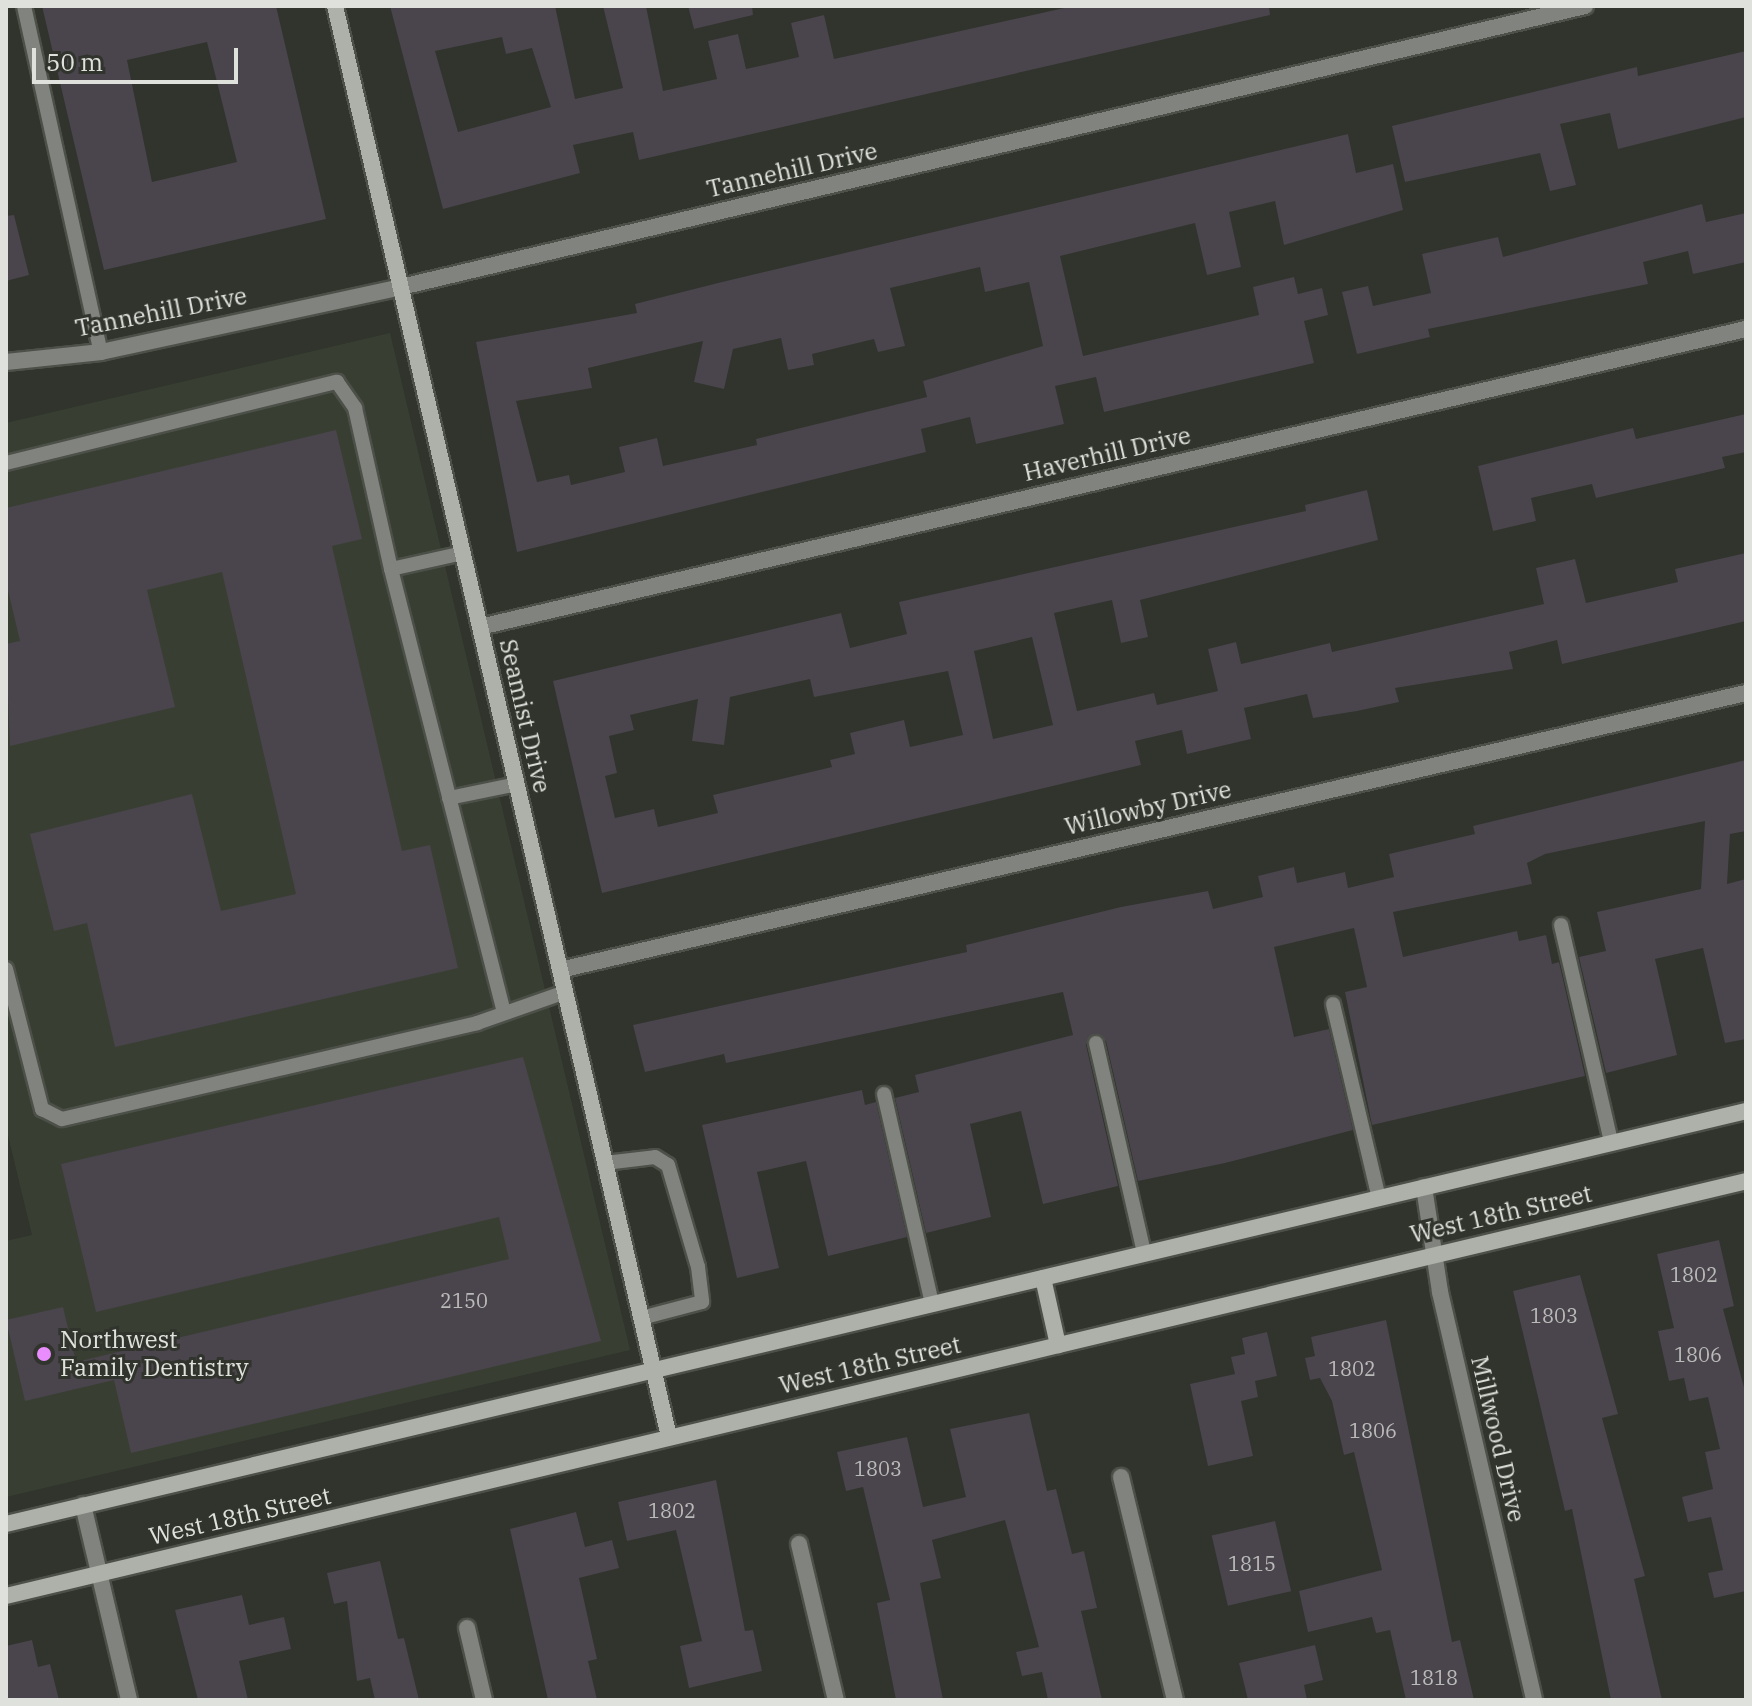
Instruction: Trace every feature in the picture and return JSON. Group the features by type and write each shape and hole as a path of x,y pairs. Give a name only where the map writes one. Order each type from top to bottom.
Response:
{"main road":[{"name":"Seamist Drive","path":"335,6 669,1437"},
{"name":"West 18th Street","path":"6,1524 1746,1111"},
{"name":"West 18th Street","path":"6,1596 1746,1181"},
{"path":"1043,1278 1058,1345"}],"street":[{"name":"Tannehill Drive","path":"6,362 101,352 401,287 1585,6"},
{"name":"Haverhill Drive","path":"480,627 1746,329"},
{"name":"Willowby Drive","path":"560,970 1746,693"},
{"name":"Millwood Drive","path":"1424,1187 1439,1253 1440,1292 1534,1700"},
{"path":"1121,1477 1175,1700"},
{"path":"83,1505 129,1700"},
{"path":"799,1544 836,1700"},
{"path":"467,1628 484,1700"}],"lane":[{"path":"24,6 101,352"},
{"path":"6,463 337,382 355,408 391,569 503,1009"},
{"path":"391,569 463,553"},
{"path":"449,798 517,784"},
{"path":"1561,925 1611,1142"},
{"path":"6,969 42,1109 62,1119 477,1023 503,1009 565,992"},
{"path":"1333,1004 1379,1198"},
{"path":"1096,1043 1144,1253"},
{"path":"884,1094 932,1303"},
{"path":"605,1163 655,1157 668,1165 698,1267 702,1302 641,1318"}],"shaded area":[{"path":"390,333 630,1350 6,1497 6,1241 32,1235 6,1127 6,423"}],"building":[{"path":"42,6 276,6 326,219 104,270","holes":["207,42 237,162 152,182 127,60"]},
{"path":"390,6 555,6 575,99 623,88 603,6 646,6 663,91 717,79 708,41 738,34 746,69 799,57 791,23 824,15 834,59 1073,6 1269,6 1270,15 639,160 633,132 573,145 580,173 443,209","holes":["502,37 506,54 532,48 551,107 458,132 435,51"]},
{"path":"688,6 752,6 753,15 694,29"},
{"path":"1746,51 1746,117 1618,149 1610,113 1560,124 1576,185 1550,191 1540,153 1405,182 1392,126 1637,67 1638,76"},
{"path":"1348,134 1356,173 1393,164 1403,210 1284,245 1275,201 1229,212 1241,267 1207,275 1195,223 1060,256 1083,356 1259,315 1253,287 1294,277 1298,294 1322,288 1328,315 1304,321 1314,363 1104,412 1096,377 1055,386 1064,424 976,444 970,417 921,429 926,452 517,552 476,342 637,313 635,304","holes":["980,267 985,292 1029,282 1043,346 923,381 927,397 756,439 757,445 663,466 657,438 619,447 625,472 571,485 569,475 537,482 516,401 592,388 588,368 703,341 694,382 724,389 733,349 781,338 788,370 814,365 812,354 874,339 878,352 905,346 890,288"]},
{"path":"1702,204 1706,222 1746,213 1746,262 1693,274 1688,251 1643,262 1648,284 1428,329 1430,337 1357,354 1342,292 1368,286 1373,306 1431,293 1422,254 1498,237 1503,257"},
{"path":"14,215 29,275 6,281 6,216"},
{"path":"1746,414 1746,452 1722,457 1725,468 1596,498 1592,484 1531,498 1536,521 1493,531 1478,466 1633,428 1636,439"},
{"path":"336,430 362,539 332,546 402,851 430,845 458,968 115,1047 87,923 54,931 30,834 192,794 221,911 296,894 222,572 147,590 175,707 10,746 6,644 20,641 6,582 6,508"},
{"path":"1367,490 1378,540 1140,600 1148,637 1121,643 1112,600 1054,613 1077,711 1154,693 1157,705 1218,691 1208,649 1236,642 1241,664 1330,643 1332,652 1544,604 1536,568 1575,559 1586,603 1678,582 1675,569 1746,553 1746,621 1562,664 1557,640 1509,652 1513,669 1395,688 1399,702 1357,711 1313,718 1307,694 1244,708 1251,739 1187,754 1182,730 1135,741 1141,765 602,893 553,681 841,613 850,648 907,634 899,602 1306,511 1305,505","holes":["1032,637 1053,725 993,739 974,651","948,671 963,735 910,747 904,720 850,733 855,754 830,760 832,767 713,795 718,813 658,827 654,809 615,818 605,776 617,773 609,736 634,730 630,715 698,699 692,741 724,745 730,697 810,679 814,697"]},
{"path":"1746,760 1746,831 1730,834 1727,884 1746,879 1746,1039 1725,1043 1703,948 1655,959 1677,1055 1606,1073 1579,957 1606,951 1597,912 1701,889 1705,821 1545,854 1527,863 1532,884 1393,912 1403,957 1517,931 1519,941 1546,935 1552,964 1559,962 1585,1076 1372,1125 1345,992 1367,987 1354,928 1274,947 1294,1037 1329,1029 1353,1130 1225,1163 1138,1181 1106,1041 1093,1034 1086,1045 1118,1186 1043,1204 1021,1111 970,1124 991,1217 926,1233 895,1098 919,1092 915,1075 1073,1035 1063,992 726,1063 724,1054 645,1072 633,1025 967,952 966,945 1121,907 1208,891 1213,909 1263,897 1258,876 1294,867 1297,883 1345,872 1348,888 1394,877 1389,854 1475,834 1473,826"},
{"path":"523,1057 601,1341 131,1453 114,1380 25,1401 6,1320 63,1307 76,1362 509,1259 499,1217 96,1312 61,1164"},
{"path":"862,1090 865,1105 876,1102 907,1237 828,1256 806,1161 757,1172 779,1268 737,1278 702,1125"},
{"path":"1719,1240 1734,1306 1723,1309 1746,1395 1746,1591 1714,1598 1708,1573 1723,1570 1711,1517 1688,1522 1682,1497 1713,1489 1705,1452 1720,1449 1708,1397 1689,1401 1684,1378 1669,1381 1658,1331 1674,1328 1657,1254"},
{"path":"1580,1275 1618,1414 1602,1418 1645,1576 1634,1579 1662,1700 1611,1700 1572,1509 1565,1511 1513,1291"},
{"path":"1386,1320 1452,1642 1460,1640 1474,1700 1406,1700 1390,1630 1376,1633 1372,1617 1308,1632 1299,1591 1382,1570 1354,1452 1344,1455 1332,1401 1320,1378 1310,1380 1305,1358 1315,1356 1311,1337"},
{"path":"1267,1332 1277,1376 1255,1381 1258,1397 1241,1401 1253,1456 1208,1466 1190,1384 1235,1374 1231,1357 1245,1354 1242,1338"},
{"path":"1029,1413 1047,1491 1056,1489 1072,1554 1084,1551 1097,1608 1081,1611 1102,1700 1048,1700 1042,1672 1022,1676 1016,1652 1039,1647 1005,1520 932,1540 941,1578 920,1583 943,1700 896,1700 877,1603 890,1600 863,1487 846,1491 837,1452 907,1437 923,1507 966,1497 950,1429"},
{"path":"716,1480 745,1631 753,1630 762,1671 689,1688 680,1646 702,1641 676,1530 627,1541 618,1502"},
{"path":"576,1512 585,1547 612,1540 619,1568 579,1578 597,1659 588,1661 597,1700 548,1700 510,1529"},
{"path":"1275,1521 1291,1591 1228,1606 1212,1536"},
{"path":"380,1561 398,1639 404,1638 419,1700 375,1700 370,1678 357,1681 347,1601 334,1604 327,1573"},
{"path":"242,1595 249,1625 284,1617 291,1649 239,1661 248,1700 198,1700 175,1610"},
{"path":"32,1640 38,1667 50,1664 59,1700 6,1700 6,1646"},
{"path":"1315,1645 1323,1680 1304,1685 1307,1700 1248,1700 1239,1663"}],"place":[{"name":"Northwest Family Dentistry","path":"44,1354"}]}
